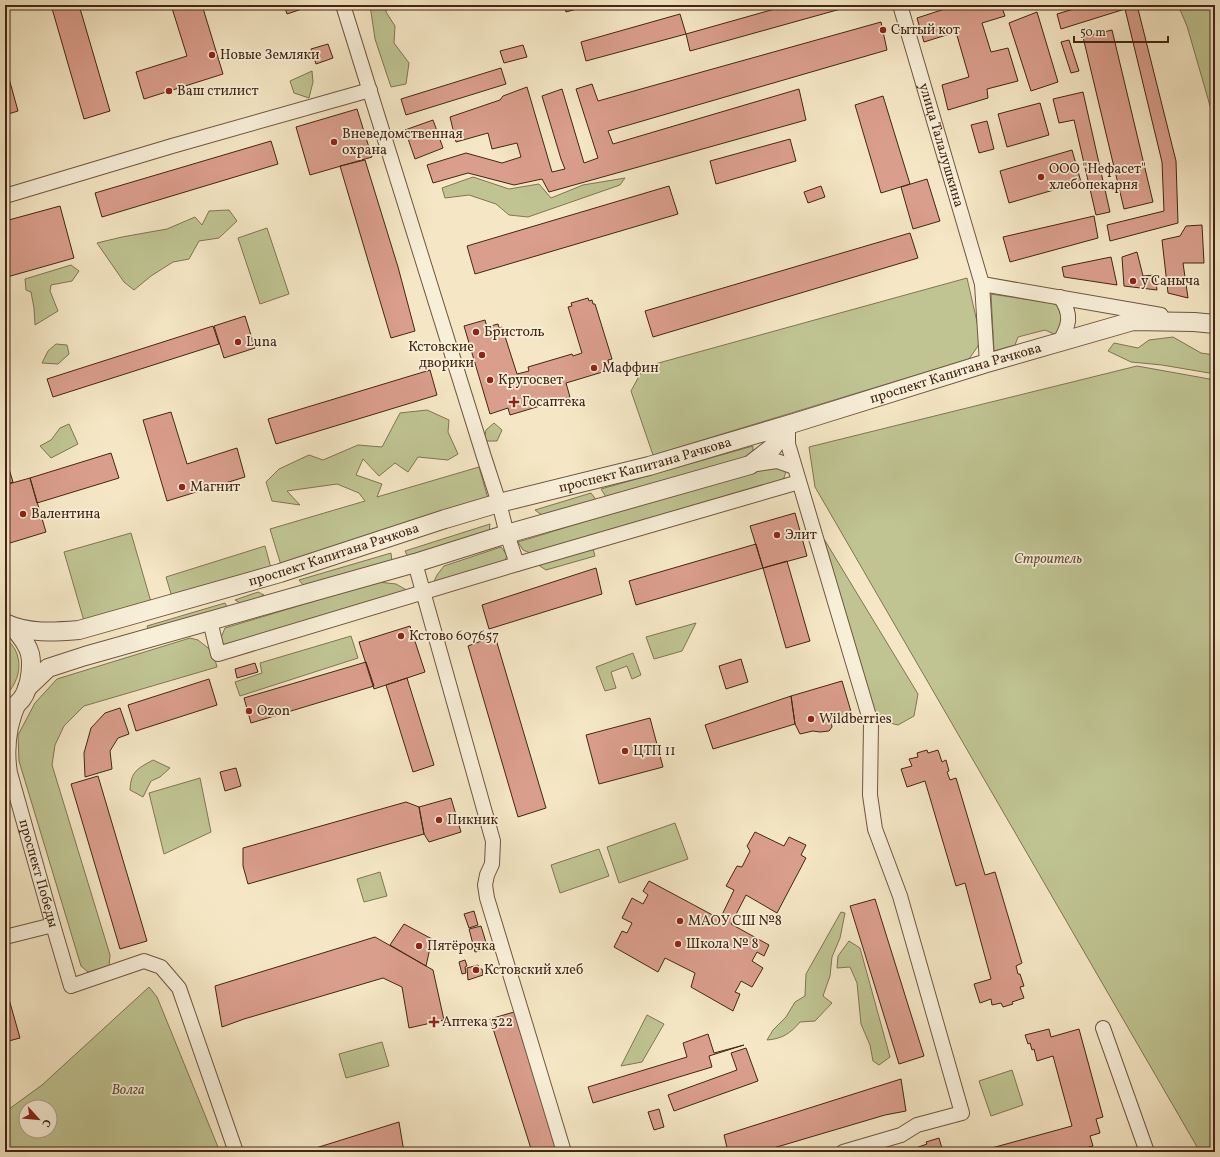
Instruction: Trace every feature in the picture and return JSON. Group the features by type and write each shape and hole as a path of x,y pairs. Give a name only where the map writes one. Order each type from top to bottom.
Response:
{"street":[{"path":"344,5 499,503 516,564"},
{"name":"улица Талалушкина","path":"900,5 982,284 987,364"},
{"path":"5,196 172,146 370,90"},
{"path":"982,284 1186,321"},
{"path":"1059,343 1067,329 1069,322 1068,312 1060,297"},
{"name":"проспект Капитана Рачкова","path":"7,624 46,633 79,630 280,572 499,503 649,466 1134,321 1186,321 1215,324"},
{"path":"750,465 772,448 788,425"},
{"path":"788,425 788,444 794,467 871,724 870,795 874,829 900,896 962,1113 917,1125 901,1135 842,1152"},
{"path":"17,701 48,668 85,656 415,563 507,534 750,465 777,462 794,467"},
{"path":"210,621 218,654 516,564 799,482"},
{"path":"415,563 493,840 492,864 487,875 485,885 487,898 564,1152"},
{"path":"7,624 22,638 30,653 31,671 17,701"},
{"path":"79,630 85,656"},
{"name":"проспект Победы","path":"17,701 8,740 7,759 71,986 144,962 161,967 179,988 236,1152"},
{"path":"5,937 53,925"},
{"path":"1103,1028 1147,1152"}],"green space":[{"path":"370,5 387,5 386,12 395,26 394,43 409,63 406,84 391,87 375,39"},
{"path":"1178,5 1207,5 1215,13 1215,123 1187,26"},
{"path":"312,71 313,82 309,98 294,93 290,81"},
{"path":"473,177 509,189 539,184 551,198 583,185 625,178 620,185 528,217 509,215 496,204 469,195 445,198 442,188"},
{"path":"229,210 237,221 219,238 199,241 189,259 173,262 151,276 134,290 124,282 97,243 167,229 195,217 202,225 209,211"},
{"path":"267,228 289,294 260,304 238,238"},
{"path":"71,265 79,271 72,281 51,285 50,291 58,311 35,325 31,292 26,290 25,279"},
{"path":"967,278 980,335 978,346 969,359 653,455 631,391 644,367"},
{"path":"991,294 1064,305 1063,331 1054,334 1045,330 1018,337 1015,345 994,351"},
{"path":"1173,337 1201,353 1215,355 1215,374 1162,365 1131,362 1108,351 1114,343 1138,348 1149,340"},
{"path":"56,344 67,345 69,354 58,364 42,363 48,351"},
{"name":"Строитель","path":"1137,366 1215,380 1215,1152 1200,1152 815,487 809,447"},
{"path":"427,410 449,420 448,432 458,454 448,460 418,457 408,472 395,463 379,476 363,459 356,475 382,484 377,497 479,467 489,502 281,565 270,529 365,501 359,493 337,484 287,491 300,505 272,501 266,482 279,469 309,455 323,460 358,445 382,447 400,413"},
{"path":"494,423 502,430 497,441 484,441 486,430"},
{"path":"69,424 78,444 51,458 40,446 51,440 60,428"},
{"path":"753,446 753,456 606,497 601,489"},
{"path":"778,465 786,471 784,478 776,483 535,555 523,550 518,542 768,466"},
{"path":"591,493 597,501 547,519 535,510"},
{"path":"490,524 489,533 408,557 405,551"},
{"path":"131,533 151,602 84,621 64,552"},
{"path":"824,539 918,694 914,716 898,725 874,719"},
{"path":"265,546 271,568 172,597 166,577"},
{"path":"501,547 507,555 504,564 432,586 437,575 444,566"},
{"path":"593,549 595,556 546,570 537,564"},
{"path":"391,553 392,562 304,586 299,580"},
{"path":"378,582 396,584 410,592 223,648 220,640 225,628"},
{"path":"258,592 264,595 244,605 235,600"},
{"path":"225,603 228,609 150,632 147,626"},
{"path":"696,623 682,651 654,659 646,637"},
{"path":"351,636 358,658 240,696 235,682 262,673 260,663"},
{"path":"5,638 16,651 19,667 15,682 11,690 5,696"},
{"path":"190,638 198,640 213,652 217,667 84,706 64,726 55,745 52,765 110,955 109,966 88,972 81,966 19,761 18,735 35,703 57,679"},
{"path":"633,653 641,675 632,679 627,666 611,672 616,688 605,691 596,667"},
{"path":"153,760 170,768 160,777 151,781 143,797 130,790 133,775 139,768"},
{"path":"200,778 211,832 164,854 149,793"},
{"path":"675,823 688,859 619,883 607,847"},
{"path":"599,849 609,876 560,893 551,865"},
{"path":"380,872 387,896 364,902 357,879"},
{"path":"841,912 845,913 840,938 832,957 830,976 823,996 832,1003 815,1021 800,1022 786,1035 767,1040 773,1030 786,1017 795,1002 805,996 806,974"},
{"path":"849,941 860,948 890,1057 879,1065 873,1061 870,1045 861,1024 857,983 850,967 837,968 838,956"},
{"name":"Волга","path":"149,987 157,997 220,1152 5,1152 5,1112 18,1103 18,1139 58,1139 58,1099 23,1099 42,1085"},
{"path":"647,1015 664,1024 642,1062 621,1066"},
{"path":"382,1042 389,1066 346,1078 339,1054"},
{"path":"1012,1070 1023,1105 991,1116 979,1081"}],"building":[{"path":"51,5 79,5 110,111 84,119"},
{"path":"171,5 202,5 223,74 144,99 136,72 187,56"},
{"path":"284,5 311,5 311,6 287,14"},
{"path":"564,5 591,5 566,12"},
{"path":"789,5 855,5 690,51 686,34"},
{"path":"957,5 1001,5 1005,16 982,23 991,52 1008,48 1018,81 987,89 988,98 948,110 942,85 969,77 956,32 924,42 917,18"},
{"path":"1087,5 1137,5 1176,161 1178,223 1110,241 1107,225 1164,211 1162,162 1125,9 1061,29 1057,14"},
{"path":"1037,12 1058,82 1031,91 1009,23"},
{"path":"680,14 686,34 586,61 581,42"},
{"path":"881,22 887,50 608,131 613,144 799,89 806,120 549,192 542,179 514,185 468,173 433,183 427,165 466,153 502,163 521,157 517,143 492,149 488,133 456,142 450,117 500,100 503,96 527,87 552,172 565,169 542,96 562,89 584,163 598,158 576,89 592,84 598,101"},
{"path":"1112,30 1153,202 1124,209 1083,37"},
{"path":"1069,40 1079,71 1071,73 1061,42"},
{"path":"328,44 333,58 316,64 311,49"},
{"path":"523,45 527,57 504,63 500,51"},
{"path":"5,64 18,111 5,115"},
{"path":"501,68 506,84 406,115 401,99"},
{"path":"1083,92 1110,212 1096,215 1074,120 1059,123 1053,99"},
{"path":"883,96 910,184 881,193 855,105"},
{"path":"1040,103 1049,135 1007,147 998,114"},
{"name":"Вневедомственная охрана","path":"357,109 372,157 310,175 296,127"},
{"path":"433,120 443,148 415,159 405,130"},
{"path":"987,121 994,149 979,153 971,125"},
{"path":"790,139 796,161 716,184 710,161"},
{"path":"271,141 278,164 102,217 95,193"},
{"name":"ООО \"Нефасет\" хлебопекарня","path":"1072,150 1081,182 1009,203 1000,171"},
{"path":"365,160 398,267 415,331 391,338 340,166"},
{"path":"927,179 940,221 913,229 901,187"},
{"path":"669,186 678,214 475,274 467,246"},
{"path":"821,186 825,197 808,203 804,192"},
{"path":"60,206 74,258 7,277 5,270 5,221"},
{"path":"1094,216 1098,238 1010,262 1003,237"},
{"path":"1202,225 1204,263 1183,263 1188,298 1168,293 1162,240 1180,236 1186,226"},
{"path":"910,233 918,258 653,337 645,311"},
{"path":"1137,252 1143,276 1155,275 1157,290 1124,286 1122,257"},
{"path":"1111,257 1117,285 1064,277 1062,267"},
{"path":"588,298 589,301 592,300 593,304 595,304 612,359 608,360 610,367 605,368 606,371 566,383 570,397 510,415 508,408 490,414 464,326 485,320 487,327 498,324 499,328 502,327 517,374 529,371 528,367 572,354 573,356 582,353 568,307 572,306 571,303"},
{"path":"245,316 255,348 224,358 214,326"},
{"path":"213,326 219,344 53,397 47,379"},
{"path":"430,370 437,395 276,444 268,419"},
{"path":"171,412 187,464 237,448 245,477 167,501 143,420"},
{"path":"111,453 119,478 37,503 30,478"},
{"path":"5,456 13,482 5,485"},
{"name":"Валентина","path":"30,478 46,532 10,543 5,525 5,485"},
{"name":"Элит","path":"795,513 807,556 763,568 750,526"},
{"path":"756,544 763,568 636,605 629,581"},
{"path":"787,561 810,641 786,648 763,568"},
{"path":"596,568 602,594 489,629 482,605"},
{"path":"410,626 425,672 374,689 359,642"},
{"path":"495,636 546,808 518,817 468,646"},
{"path":"741,659 748,682 726,689 719,666"},
{"path":"366,662 374,686 251,723 244,698"},
{"path":"255,663 258,672 237,678 235,669"},
{"path":"407,678 434,765 413,772 386,685"},
{"path":"209,679 217,705 136,731 128,705"},
{"path":"842,681 852,715 831,721 832,727 829,731 813,731 800,734 795,724 791,696"},
{"path":"791,696 795,724 713,749 705,725"},
{"path":"120,708 129,734 118,738 110,751 112,769 85,777 84,753 91,728 105,713"},
{"name":"ЦТП 11","path":"650,718 663,767 599,784 586,735"},
{"path":"927,750 928,753 938,750 942,762 946,760 949,771 947,772 950,780 956,778 985,875 995,872 1022,963 1016,966 1024,986 1020,987 1024,998 1012,1002 1013,1004 1003,1007 1001,1003 992,1005 991,999 980,1003 974,984 991,979 965,883 956,886 925,781 907,787 901,769 912,766 909,759 918,757 917,753"},
{"path":"236,768 241,786 225,791 220,772"},
{"path":"98,776 147,941 120,949 71,784"},
{"name":"Пикник","path":"451,798 461,832 429,842 424,834 419,807"},
{"path":"406,802 419,807 424,834 248,884 243,866 243,848"},
{"name":"МАОУ СШ №8","path":"755,832 784,846 789,837 806,845 801,855 806,858 777,913 746,895 731,924 769,945 764,956 757,952 752,961 763,968 752,987 741,981 735,992 740,994 733,1011 691,987 695,973 665,958 658,972 614,947 622,931 627,933 632,923 622,918 632,898 643,904 648,895 643,891 649,881 720,919 734,890 726,886 737,866 742,867 750,851 747,846"},
{"path":"875,899 924,1056 899,1064 850,906"},
{"path":"474,911 478,925 469,928 464,914"},
{"path":"404,924 432,939 426,966 390,945"},
{"path":"481,926 488,949 475,952 469,929"},
{"path":"375,937 433,970 444,1020 409,1028 402,987 383,978 244,1019 222,1027 215,986"},
{"path":"465,960 467,966 465,967 466,973 462,974 459,962"},
{"path":"478,965 479,969 482,969 483,975 468,980 467,968"},
{"path":"5,985 20,1038 5,1042"},
{"path":"514,1012 558,1152 532,1152 490,1019"},
{"path":"1049,1029 1051,1037 1079,1029 1103,1117 1096,1119 1100,1133 1090,1136 1093,1146 1070,1152 977,1152 1072,1126 1053,1056 1037,1061 1034,1049 1032,1050 1030,1043 1028,1044 1025,1035"},
{"path":"708,1034 714,1053 744,1045 709,1056 712,1067 593,1103 588,1087 687,1057 683,1043"},
{"path":"746,1048 758,1081 674,1111 668,1095 737,1070 731,1053"},
{"path":"901,1079 906,1111 885,1115 760,1152 728,1152 724,1135"},
{"path":"659,1109 664,1127 654,1130 648,1112"},
{"path":"399,1122 404,1152 303,1152"},
{"path":"939,1138 943,1152 913,1152 913,1149 927,1144 926,1142"}],"place":[{"name":"Сытый кот","path":"883,30"},
{"name":"Новые Земляки","path":"212,55"},
{"name":"Ваш стилист","path":"169,91"},
{"name":"Вневедомственная охрана","path":"334,142"},
{"name":"ООО \"Нефасет\" хлебопекарня","path":"1041,177"},
{"name":"у Саныча","path":"1133,281"},
{"name":"Бристоль","path":"476,332"},
{"name":"Luna","path":"238,342"},
{"name":"Кстовские дворики","path":"482,355"},
{"name":"Маффин","path":"594,368"},
{"name":"Кругосвет","path":"490,380"},
{"name":"Госаптека","path":"514,402"},
{"name":"Магнит","path":"182,487"},
{"name":"Валентина","path":"23,514"},
{"name":"Элит","path":"777,535"},
{"name":"Кстово 607657","path":"401,636"},
{"name":"Ozon","path":"249,711"},
{"name":"Wildberries","path":"811,719"},
{"name":"ЦТП 11","path":"625,751"},
{"name":"Пикник","path":"439,820"},
{"name":"МАОУ СШ №8","path":"680,921"},
{"name":"Школа № 8","path":"678,944"},
{"name":"Пятёрочка","path":"419,946"},
{"name":"Кстовский хлеб","path":"476,970"},
{"name":"Аптека 322","path":"434,1022"}]}
